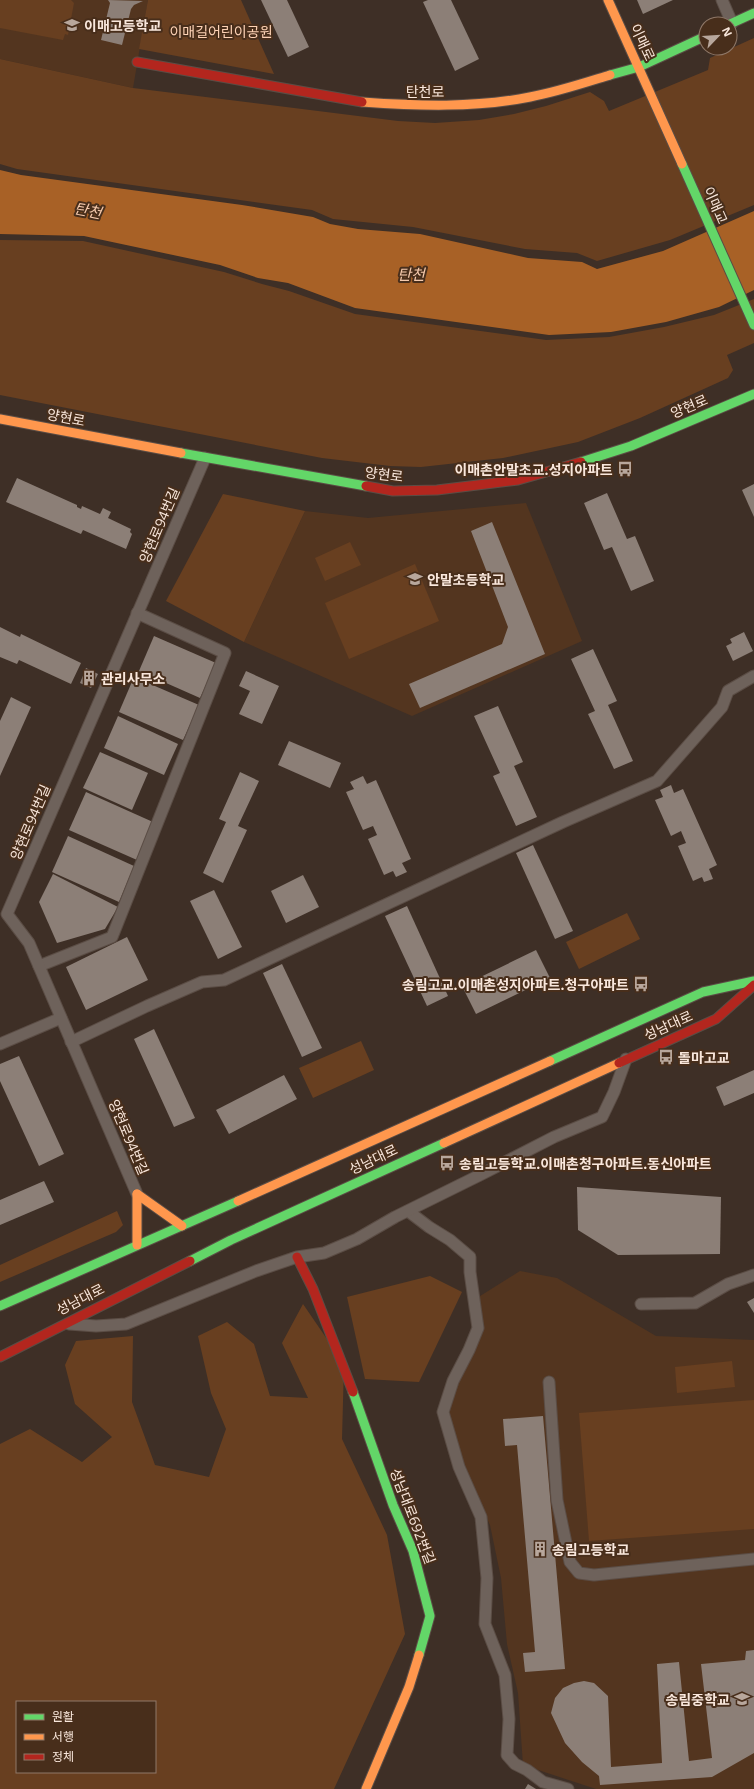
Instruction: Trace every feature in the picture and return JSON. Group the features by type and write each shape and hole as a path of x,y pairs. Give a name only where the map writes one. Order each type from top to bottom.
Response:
{"main road":[{"name":"이매로","path":"608,0 652,96"},
{"path":"738,21 754,14"},
{"name":"탄천로","path":"137,62 351,101 426,106 500,102 532,97 639,67 698,40"},
{"name":"이매교","path":"652,96 754,325"},
{"name":"양현로","path":"0,418 205,458 393,491 437,490 518,480 594,459 631,446 754,394"},
{"name":"성남대로","path":"0,1306 703,992 754,981"},
{"name":"성남대로","path":"0,1357 62,1324 231,1240 627,1058 716,1019 754,985"},
{"path":"137,1194 182,1226"},
{"path":"137,1194 137,1245"},
{"name":"성남대로692번길","path":"297,1257 313,1289 355,1398 393,1505 413,1551 430,1616 425,1638 409,1687 366,1789"}],"street":[{"path":"722,0 728,16"},
{"name":"양현로94번길","path":"137,1194 29,943 3,912 205,458"},
{"path":"39,966 112,937 225,653 137,613"},
{"path":"72,1042 146,1006 202,982 224,980 563,822 657,781 722,707 728,691 754,676"},
{"path":"0,1044 61,1018"},
{"path":"62,1324 96,1326 126,1324 154,1314 256,1271 297,1257 324,1253 357,1239 408,1211 554,1138 602,1117 614,1092 627,1058"},
{"path":"408,1211 429,1227 450,1240 470,1257 470,1272 478,1328 470,1350 453,1381 443,1412 459,1467 481,1516 487,1578 485,1624 505,1675 509,1719 507,1755 516,1764 543,1782 568,1789"},
{"path":"641,1304 695,1303 728,1284 754,1274"},
{"path":"549,1382 557,1500 570,1562 579,1573 594,1575 754,1559"}],"shaded area":[{"name":"이매고등학교","path":"0,0 148,0 133,88 0,59"},
{"name":"안말초등학교","path":"526,503 582,641 412,716 244,642 305,511 368,518"},
{"path":"520,1271 557,1278 656,1336 754,1340 754,1789 596,1789 523,1765 518,1693 507,1644 501,1578 490,1525 461,1466 449,1412 458,1382 481,1334 477,1298"}],"green space":[{"path":"0,0 71,0 74,3 68,35 65,34 63,40 0,28"},
{"name":"이매길어린이공원","path":"148,0 241,0 274,74 139,49"},
{"path":"754,38 754,205 670,240 597,261 577,253 525,249 413,227 333,219 312,210 17,169 0,164 0,59 133,88 398,121 435,123 479,120 514,114 546,106 590,92 604,101 609,111 708,70 710,58 714,56 738,56 738,45"},
{"path":"0,240 83,241 224,272 289,291 355,314 546,340 609,337 664,327 714,315 754,299 754,343 727,355 733,370 728,378 640,418 578,442 503,458 421,467 390,466 322,458 0,395"},
{"path":"223,494 305,511 244,642 166,601"},
{"path":"350,542 361,565 325,581 315,558"},
{"path":"415,564 439,621 349,659 325,603"},
{"path":"627,913 640,939 579,969 566,942"},
{"path":"361,1041 374,1070 313,1098 299,1068"},
{"path":"117,1211 123,1225 116,1232 0,1282 0,1265"},
{"path":"430,1276 462,1292 419,1382 365,1379 347,1297"},
{"path":"303,1304 344,1364 342,1439 387,1535 405,1634 334,1789 0,1789 0,1444 30,1429 82,1462 112,1437 75,1404 65,1365 76,1341 133,1336 132,1402 155,1465 209,1477 226,1429 211,1393 198,1336 227,1322 254,1344 270,1396 308,1398 282,1343"},
{"path":"732,1361 735,1387 677,1393 675,1367"},
{"path":"754,1400 754,1529 589,1541 579,1413"}],"water":[{"name":"탄천","path":"0,170 21,175 242,205 313,217 330,224 358,229 420,234 528,258 582,262 597,269 663,251 754,211 754,290 719,307 666,322 611,332 549,335 355,308 288,283 258,278 220,265 84,236 0,234"}],"building":[{"path":"108,0 143,1 134,5 131,9 122,45 101,40 110,3"},
{"path":"261,0 287,0 309,47 288,57"},
{"path":"428,0 451,0 479,59 455,71 423,2"},
{"path":"637,0 673,0 643,14"},
{"path":"17,478 77,505 77,507 81,509 82,506 100,514 103,508 111,512 108,518 131,529 130,532 132,534 126,549 83,530 81,534 6,502"},
{"path":"754,484 754,517 742,490"},
{"path":"607,493 627,539 635,536 654,581 631,591 612,547 604,550 584,503"},
{"path":"492,522 545,654 420,708 409,684 502,644 508,627 471,531"},
{"path":"0,627 20,637 21,634 81,663 71,684 19,660 17,664 0,657"},
{"path":"744,632 753,651 733,661 726,646 732,643 730,639"},
{"path":"154,636 216,663 200,698 139,671"},
{"path":"593,649 617,701 608,705 633,761 614,769 588,714 595,711 571,659"},
{"name":"관리사무소","path":"86,668 98,674 91,688 80,683"},
{"path":"246,671 279,686 262,724 239,714 250,691 239,686"},
{"path":"134,677 199,705 183,740 119,712"},
{"path":"11,697 31,707 0,776 0,721"},
{"path":"498,706 523,762 514,766 537,817 516,826 493,776 500,773 474,716"},
{"path":"118,716 178,744 164,775 104,748"},
{"path":"289,741 341,763 330,788 278,765"},
{"path":"100,752 148,773 132,810 83,788"},
{"path":"240,772 259,781 238,826 247,830 223,883 203,873 226,822 219,819"},
{"path":"363,776 367,784 376,780 411,859 402,863 407,872 396,877 393,871 384,875 368,839 377,835 373,826 363,830 346,792 354,789 350,782"},
{"path":"671,785 674,793 683,789 717,865 709,869 713,879 704,882 702,877 693,881 678,846 686,843 681,831 671,836 655,800 663,797 660,790"},
{"path":"86,792 153,822 137,860 69,830"},
{"path":"68,836 134,866 119,902 52,872"},
{"path":"533,845 573,931 555,939 516,853"},
{"path":"53,874 118,907 105,929 57,943 39,902"},
{"path":"303,875 319,907 286,923 271,891"},
{"path":"214,890 242,947 218,959 190,901"},
{"path":"407,906 448,996 427,1006 385,916"},
{"path":"127,937 148,980 86,1010 66,967"},
{"path":"536,950 550,978 476,1014 462,986"},
{"path":"282,964 322,1048 302,1057 263,973"},
{"path":"154,1029 195,1118 174,1127 134,1039"},
{"path":"19,1056 64,1154 39,1166 0,1081 0,1064"},
{"path":"754,1070 754,1093 724,1106 716,1087"},
{"path":"284,1075 297,1099 229,1134 216,1110"},
{"path":"44,1181 54,1202 0,1225 0,1200"},
{"path":"577,1187 721,1197 720,1254 618,1255 578,1230"},
{"path":"754,1298 754,1313 747,1302"},
{"name":"송림고등학교","path":"543,1416 565,1669 525,1672 523,1653 535,1652 517,1445 505,1446 503,1419"},
{"path":"754,1650 754,1753 712,1777 600,1785 599,1776 582,1762 565,1743 551,1713 555,1698 563,1688 574,1683 584,1681 594,1683 608,1696 611,1767 662,1763 657,1664 679,1662 689,1761 712,1758 701,1664 745,1660 746,1651"},
{"path":"528,1784 536,1789 525,1789"}],"traffic: fast":[{"path":"738,20 754,13"},
{"path":"610,75 639,67 698,40"},
{"path":"682,164 754,325"},
{"path":"581,462 631,446 754,394"},
{"path":"181,453 366,486"},
{"path":"550,1061 703,992 754,981"},
{"path":"190,1261 231,1240 444,1143"},
{"path":"0,1306 238,1201"},
{"path":"353,1392 393,1505 413,1551 430,1616 419,1655"}],"traffic: slow":[{"path":"608,0 682,164"},
{"path":"362,102 446,105 509,101 540,95 610,75"},
{"path":"0,419 181,453"},
{"path":"238,1201 550,1061"},
{"path":"444,1143 619,1063"},
{"path":"137,1194 182,1226"},
{"path":"137,1194 137,1245"},
{"path":"366,1789 409,1687 419,1655"}],"traffic: jam":[{"path":"137,62 362,102"},
{"path":"366,486 393,491 437,490 518,480 581,462"},
{"path":"619,1063 716,1019 754,985"},
{"path":"297,1257 313,1289 353,1392"},
{"path":"0,1357 190,1261"}],"place":[{"name":"이매고등학교","path":"72,25"},
{"name":"이매촌안말초교.성지아파트","path":"625,469"},
{"name":"안말초등학교","path":"415,579"},
{"name":"관리사무소","path":"89,678"},
{"name":"송림고교.이매촌성지아파트.청구아파트","path":"641,984"},
{"name":"돌마고교","path":"666,1057"},
{"name":"송림고등학교.이매촌청구아파트.동신아파트","path":"447,1163"},
{"name":"송림고등학교","path":"540,1549"},
{"name":"송림중학교","path":"742,1699"}]}
